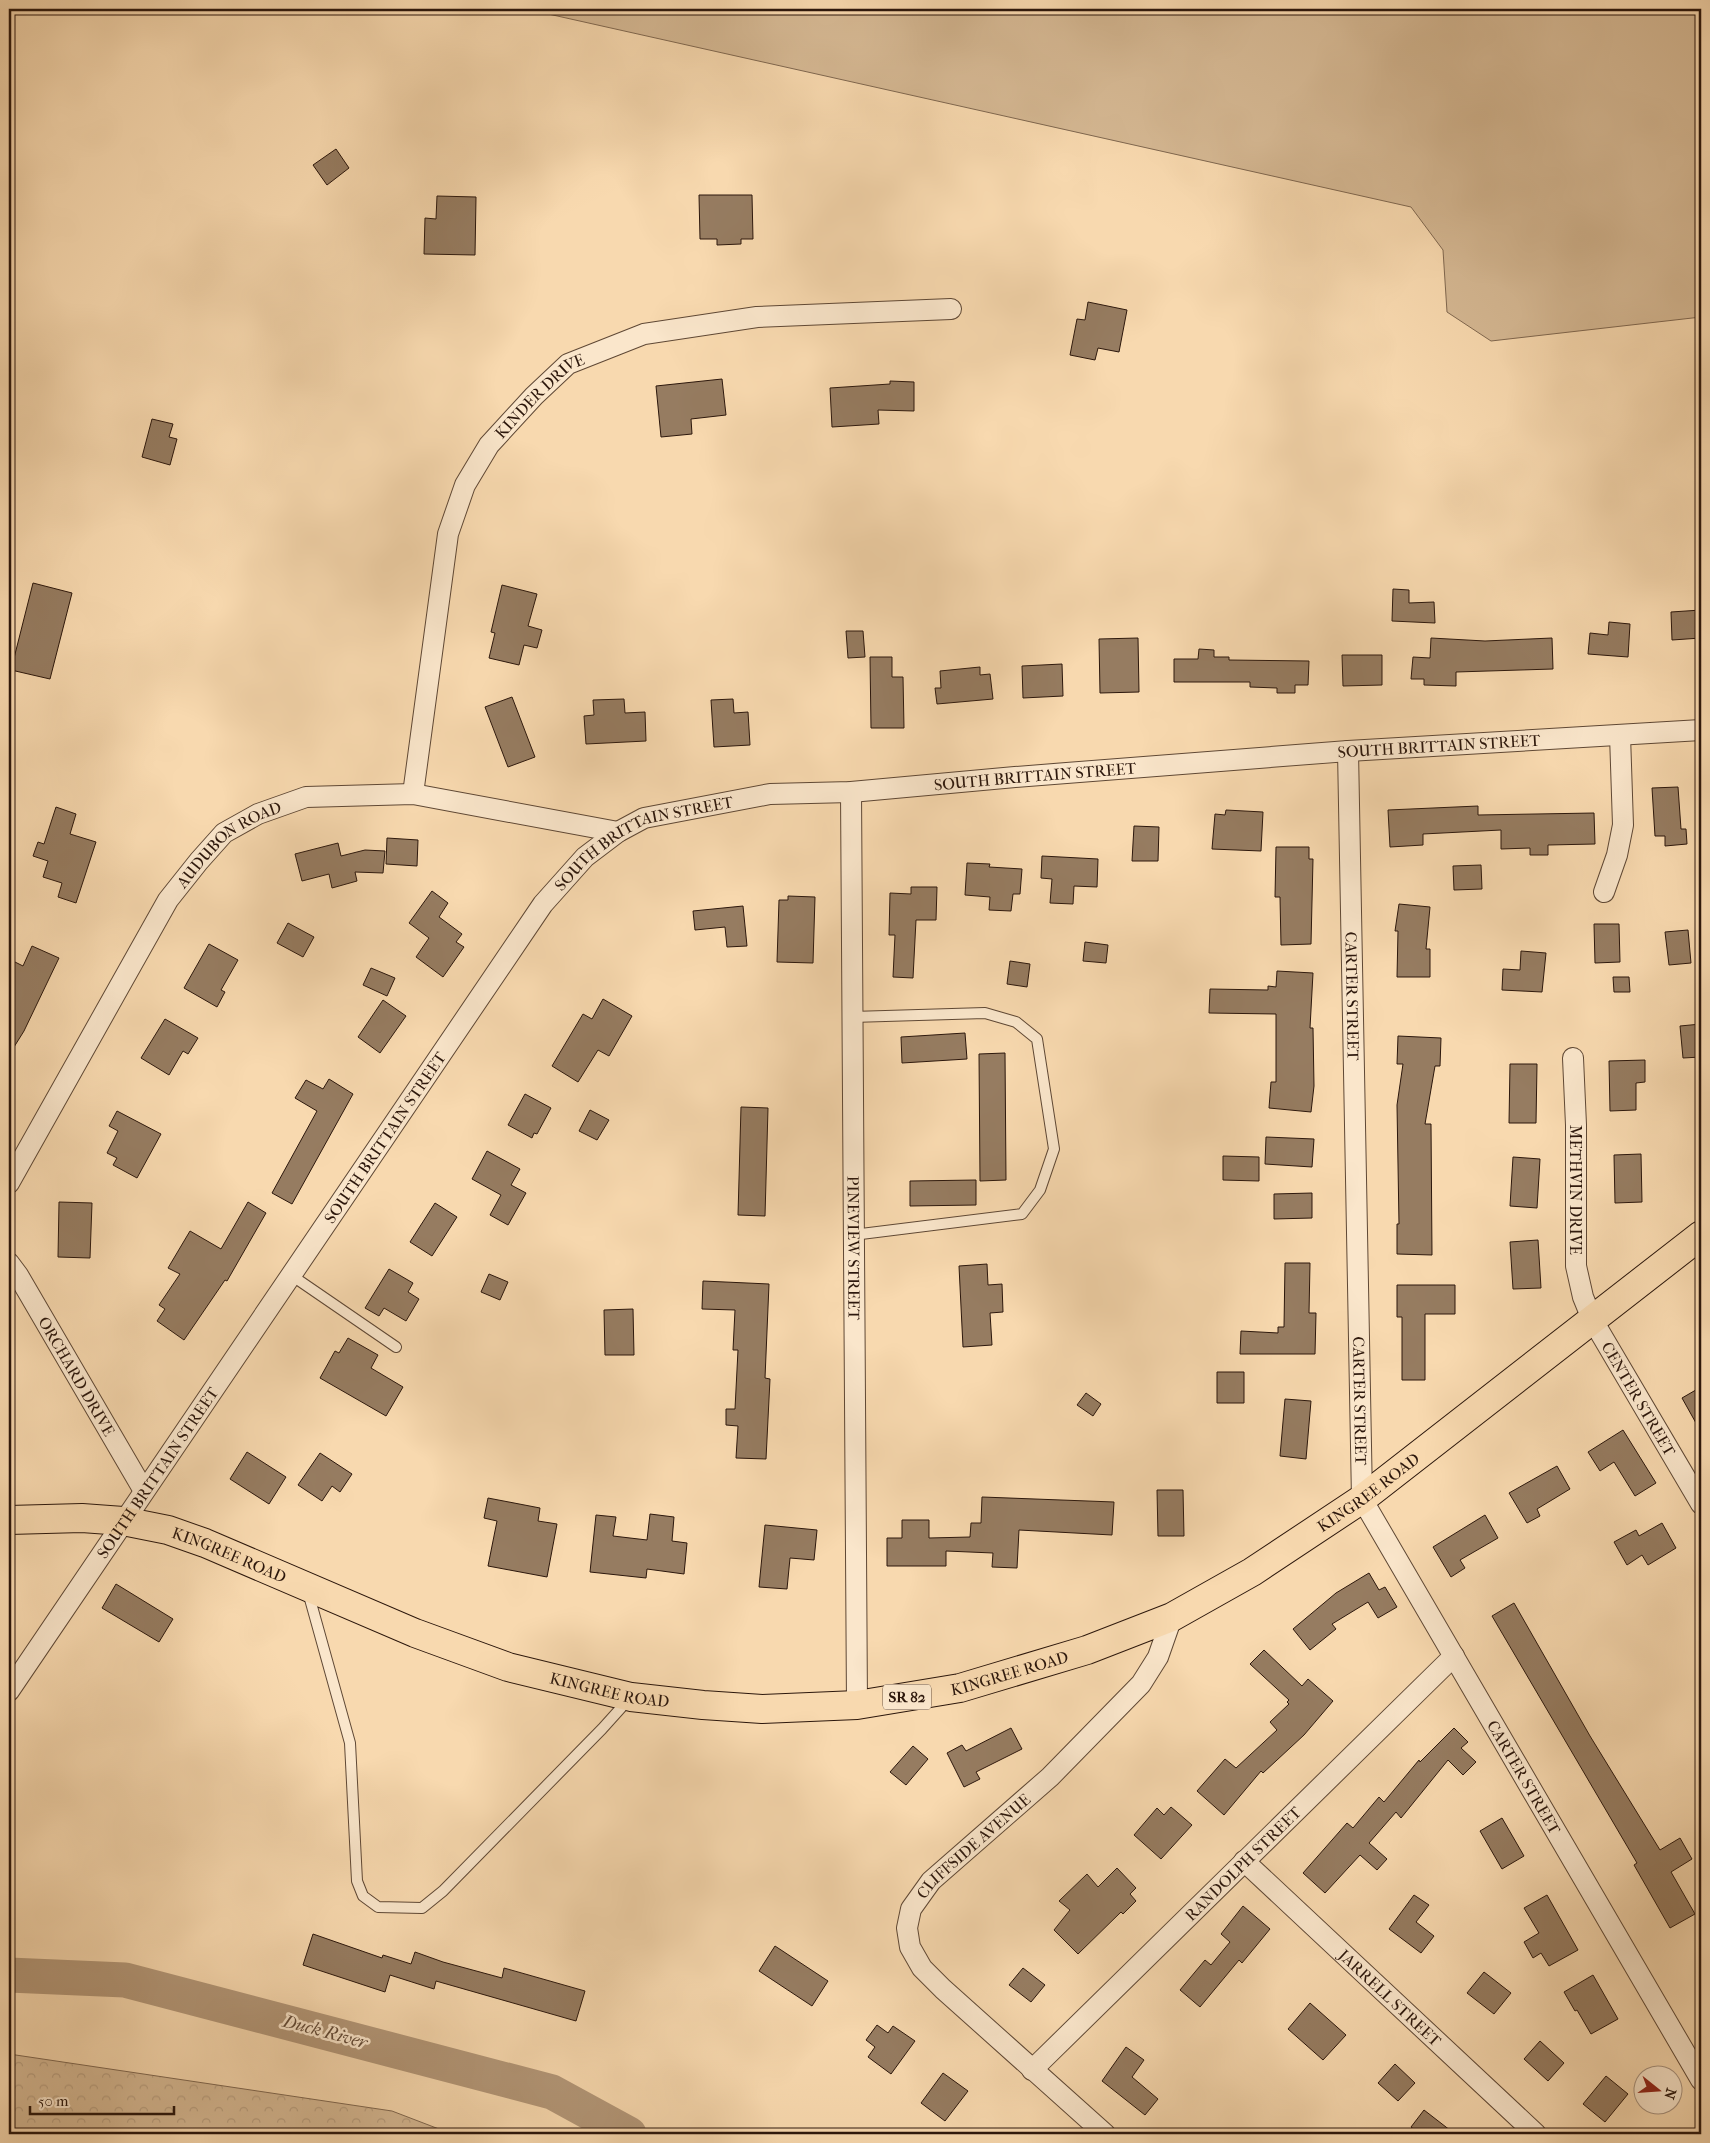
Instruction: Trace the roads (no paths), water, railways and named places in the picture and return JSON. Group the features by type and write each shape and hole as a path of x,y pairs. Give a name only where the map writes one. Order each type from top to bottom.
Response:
{"main road":[{"name":"KINGREE ROAD","path":"9,1520 82,1518 123,1521 168,1530 205,1543 415,1632 508,1667 631,1697 704,1705 762,1708 857,1705 970,1686 1087,1650 1172,1617 1252,1572 1362,1499 1701,1235"}],"street":[{"name":"KINDER DRIVE","path":"413,794 448,534 465,485 488,446 534,396 568,364 644,334 757,317 951,308"},
{"name":"SOUTH BRITTAIN STREET","path":"9,1690 543,904 585,857 618,832 644,818 770,794 851,792 1348,751 1701,730"},
{"path":"1604,892 1617,855 1623,825 1620,735"},
{"name":"CARTER STREET","path":"1348,751 1362,1499 1701,2080"},
{"name":"PINEVIEW STREET","path":"851,792 857,1705"},
{"name":"AUDUBON ROAD","path":"9,1182 168,900 224,833 258,814 306,797 413,794 618,832"},
{"name":"METHVIN DRIVE","path":"1573,1058 1576,1125 1576,1266 1583,1297 1592,1319"},
{"name":"ORCHARD DRIVE","path":"9,1263 18,1275 144,1491"},
{"name":"CENTER STREET","path":"1592,1319 1701,1504"},
{"name":"CLIFFSIDE AVENUE","path":"1105,2134 1032,2070 922,1968 910,1947 908,1928 911,1909 931,1882 1050,1778 1141,1684 1158,1657 1172,1617"},
{"name":"RANDOLPH STREET","path":"1032,2070 1454,1656"},
{"name":"JARRELL STREET","path":"1244,1861 1536,2134"}],"lane":[{"path":"852,1017 985,1013 1016,1022 1037,1039 1054,1149 1040,1190 1022,1214 853,1235"},
{"path":"291,1275 396,1347"},
{"path":"306,1586 350,1743 357,1881 363,1896 378,1908 422,1908 436,1897 631,1697"}],"waterway":[{"name":"Duck River","path":"9,1975 125,1980 552,2092 629,2134"}]}
